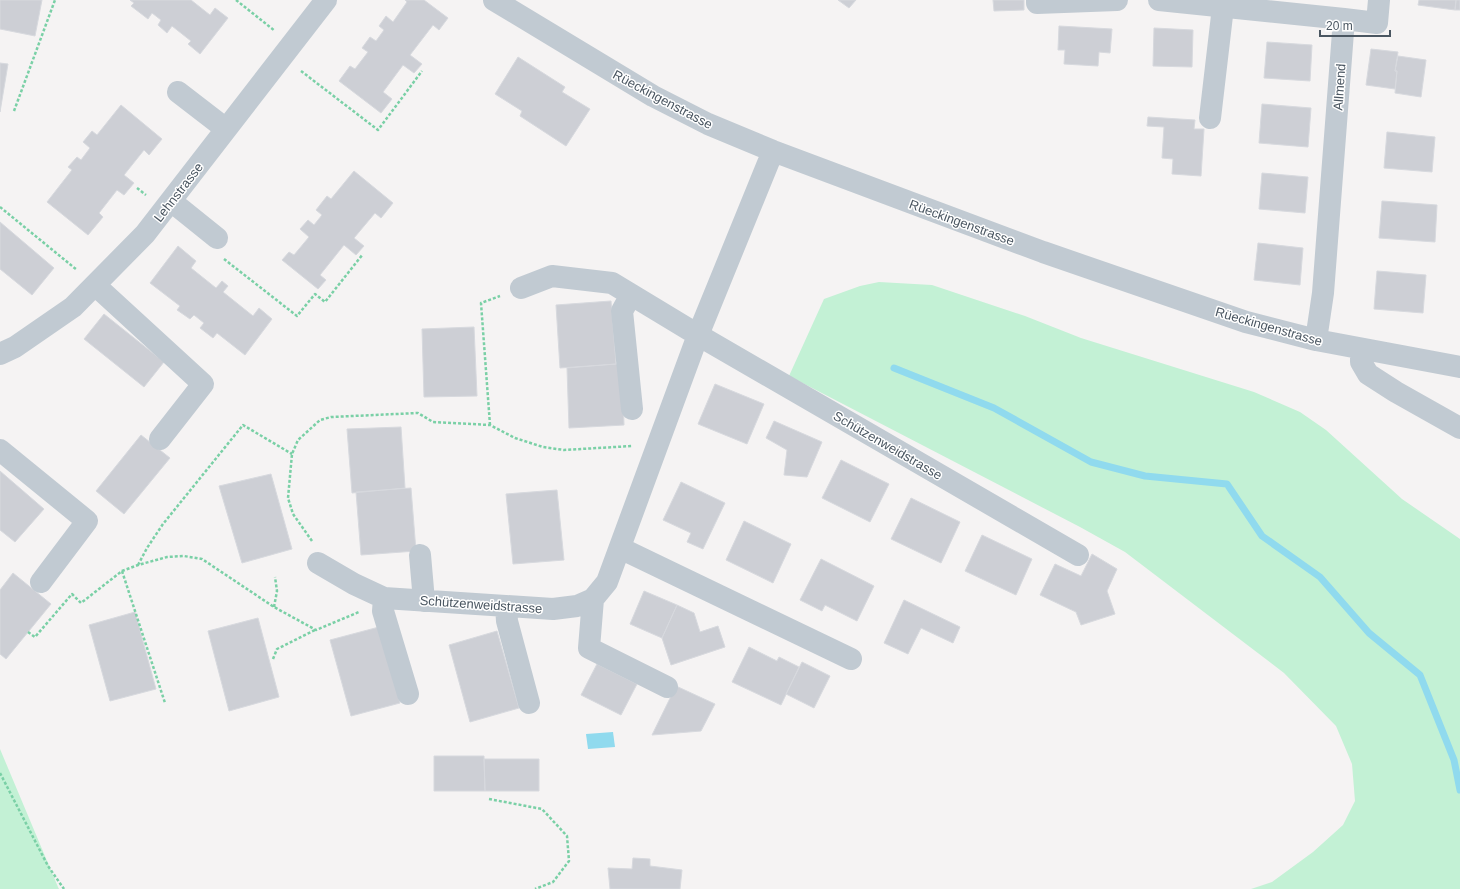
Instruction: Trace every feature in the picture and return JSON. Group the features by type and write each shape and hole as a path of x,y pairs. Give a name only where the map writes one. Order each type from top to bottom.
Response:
{"street":[{"name":"Lehnstrasse","path":"0,354 16,347 73,308 87,279 145,234 161,200 226,129 326,0"},
{"path":"1046,1 1117,0"},
{"path":"1159,0 1377,23 1379,0"},
{"name":"Rüeckingenstrasse","path":"506,3 653,96 708,124 773,151 1043,252 1246,322 1361,350 1460,367"},
{"path":"1210,118 1223,7"},
{"name":"Allmend","path":"1316,340 1323,293 1344,19"},
{"path":"178,92 226,129"},
{"name":"Schützenweidstrasse","path":"317,554 354,584 384,598 553,609 577,606 593,599 607,582 698,335 773,151"},
{"path":"161,200 219,248"},
{"path":"521,288 552,276 612,283 698,335"},
{"path":"87,279 203,384 160,439"},
{"path":"631,295 622,311 632,409"},
{"name":"Schützenweidstrasse","path":"698,335 1078,555"},
{"path":"1361,350 1361,362 1368,374 1396,392 1460,428"},
{"path":"0,450 87,521 41,582"},
{"path":"620,548 850,659"},
{"path":"420,555 424,601"},
{"path":"384,598 383,611 408,694"},
{"path":"593,599 589,648 667,687"},
{"path":"506,606 507,620 529,703"}],"path":[{"path":"14,111 55,0"},
{"path":"236,0 280,35"},
{"path":"296,68 378,130 422,71"},
{"path":"137,188 161,200"},
{"path":"0,207 87,279"},
{"path":"219,248 297,316 315,294 325,302 363,254"},
{"path":"490,426 481,303 521,288"},
{"path":"317,554 293,514 288,498 292,454 298,440 320,420 331,417 418,413 433,422 490,426 515,438 564,450 629,446"},
{"path":"138,565 163,524 243,426 292,454"},
{"path":"28,632 35,636 72,594 82,602 122,571 167,557 184,556 202,559 274,607 316,630"},
{"path":"122,571 164,703"},
{"path":"274,607 277,591 275,577"},
{"path":"273,659 277,649 316,630 357,613 384,598"},
{"path":"0,773 48,866 64,889"},
{"path":"489,799 542,809 567,836 569,861 553,882 535,889"}],"green space":[{"path":"879,282 932,285 1025,316 1081,338 1254,392 1300,412 1326,430 1402,499 1460,539 1460,889 1251,889 1272,882 1313,852 1343,825 1355,801 1352,764 1336,726 1284,673 1125,552 1080,527 789,376 824,299 860,286"},
{"path":"0,749 58,887 59,889 0,889"}],"water":[{"path":"613,732 615,747 588,749 586,734"}],"building":[{"path":"0,0 42,0 35,36 0,29"},
{"path":"130,0 191,0 210,15 215,8 228,18 200,54 188,44 191,41 172,26 167,33 158,25 161,20 152,13 148,19 131,6 134,3"},
{"path":"405,0 424,0 448,18 439,30 433,25 410,55 422,64 414,73 403,65 383,92 392,99 381,113 339,81 350,66 355,69 368,52 362,48 370,37 376,41 384,30 379,26 386,16 393,22 407,2"},
{"path":"838,0 856,0 849,8"},
{"path":"993,0 1024,0 1024,10 994,11"},
{"path":"1419,0 1456,0 1455,10 1418,5"},
{"path":"1456,0 1460,0 1460,10 1455,10"},
{"path":"1059,26 1112,29 1110,53 1099,52 1098,66 1064,64 1065,50 1058,50"},
{"path":"1154,28 1193,30 1192,67 1153,66"},
{"path":"1267,42 1312,45 1310,81 1264,78"},
{"path":"1371,49 1398,52 1395,71 1397,71 1395,89 1366,85"},
{"path":"1398,56 1426,60 1421,97 1395,93 1397,71 1395,71"},
{"path":"518,57 565,87 562,92 590,109 566,146 520,116 522,111 495,94"},
{"path":"0,63 8,64 0,112"},
{"path":"1262,104 1311,108 1308,147 1259,143"},
{"path":"121,105 162,139 149,155 144,150 124,175 134,183 124,195 117,190 99,213 103,217 88,235 47,202 72,170 68,167 77,157 81,160 90,148 83,142 92,131 97,135"},
{"path":"1148,117 1195,120 1194,129 1204,129 1201,176 1172,174 1173,159 1162,158 1164,127 1147,126"},
{"path":"1387,132 1435,137 1432,172 1384,168"},
{"path":"354,171 393,203 381,218 375,213 354,238 364,246 356,255 344,245 320,275 326,280 318,289 282,260 289,252 294,255 309,237 300,229 308,220 314,225 322,215 316,210 327,196 331,199"},
{"path":"1262,173 1308,177 1305,213 1259,209"},
{"path":"1382,201 1437,205 1435,242 1379,238"},
{"path":"0,222 54,268 32,295 0,269"},
{"path":"1258,243 1303,248 1300,285 1254,280"},
{"path":"178,246 196,261 191,268 216,288 222,281 228,286 223,292 253,316 259,308 272,319 245,355 217,333 213,338 200,328 204,323 194,315 190,319 177,310 180,306 150,283"},
{"path":"1377,271 1426,275 1423,313 1374,309"},
{"path":"611,301 616,364 560,368 556,305"},
{"path":"104,314 164,362 144,387 84,339"},
{"path":"474,327 477,396 424,397 422,329"},
{"path":"616,364 622,366 624,425 569,428 567,368"},
{"path":"715,384 764,404 747,444 698,424"},
{"path":"774,421 822,442 807,477 784,475 787,450 766,438"},
{"path":"401,427 405,488 352,493 347,429"},
{"path":"141,435 170,458 124,514 96,491"},
{"path":"841,460 889,484 870,522 822,498"},
{"path":"0,471 44,509 15,542 0,530"},
{"path":"271,474 292,549 242,563 219,486"},
{"path":"681,482 725,503 703,549 687,542 691,533 663,520"},
{"path":"411,488 416,551 361,555 356,492"},
{"path":"557,490 564,560 513,564 506,494"},
{"path":"911,498 960,522 941,563 891,539"},
{"path":"744,521 791,544 773,583 726,560"},
{"path":"982,535 1032,559 1016,595 965,571"},
{"path":"1092,554 1117,569 1107,591 1115,614 1081,625 1076,612 1040,595 1055,564 1081,576"},
{"path":"821,559 874,586 857,621 825,605 822,611 800,600"},
{"path":"13,573 51,604 6,659 0,654 0,590"},
{"path":"644,591 677,605 662,638 630,624"},
{"path":"904,600 960,627 953,643 921,628 908,654 884,643"},
{"path":"677,605 694,613 700,632 718,626 725,647 671,665 662,638"},
{"path":"135,612 156,689 110,701 89,625"},
{"path":"258,618 279,697 229,711 208,631"},
{"path":"379,627 400,703 351,716 330,640"},
{"path":"497,631 519,708 470,722 449,645"},
{"path":"749,647 777,661 779,657 799,667 781,705 732,682"},
{"path":"802,662 830,676 814,708 786,694"},
{"path":"597,664 637,684 621,715 581,695"},
{"path":"676,686 715,704 701,731 652,735"},
{"path":"434,756 484,756 485,791 434,791"},
{"path":"484,759 539,759 539,791 485,791"},
{"path":"633,858 650,859 650,866 682,870 680,889 610,889 608,868 632,869"}],"waterway":[{"path":"894,368 994,408 1091,462 1145,476 1227,484 1262,536 1320,577 1369,633 1420,675 1454,760 1460,790"}]}
